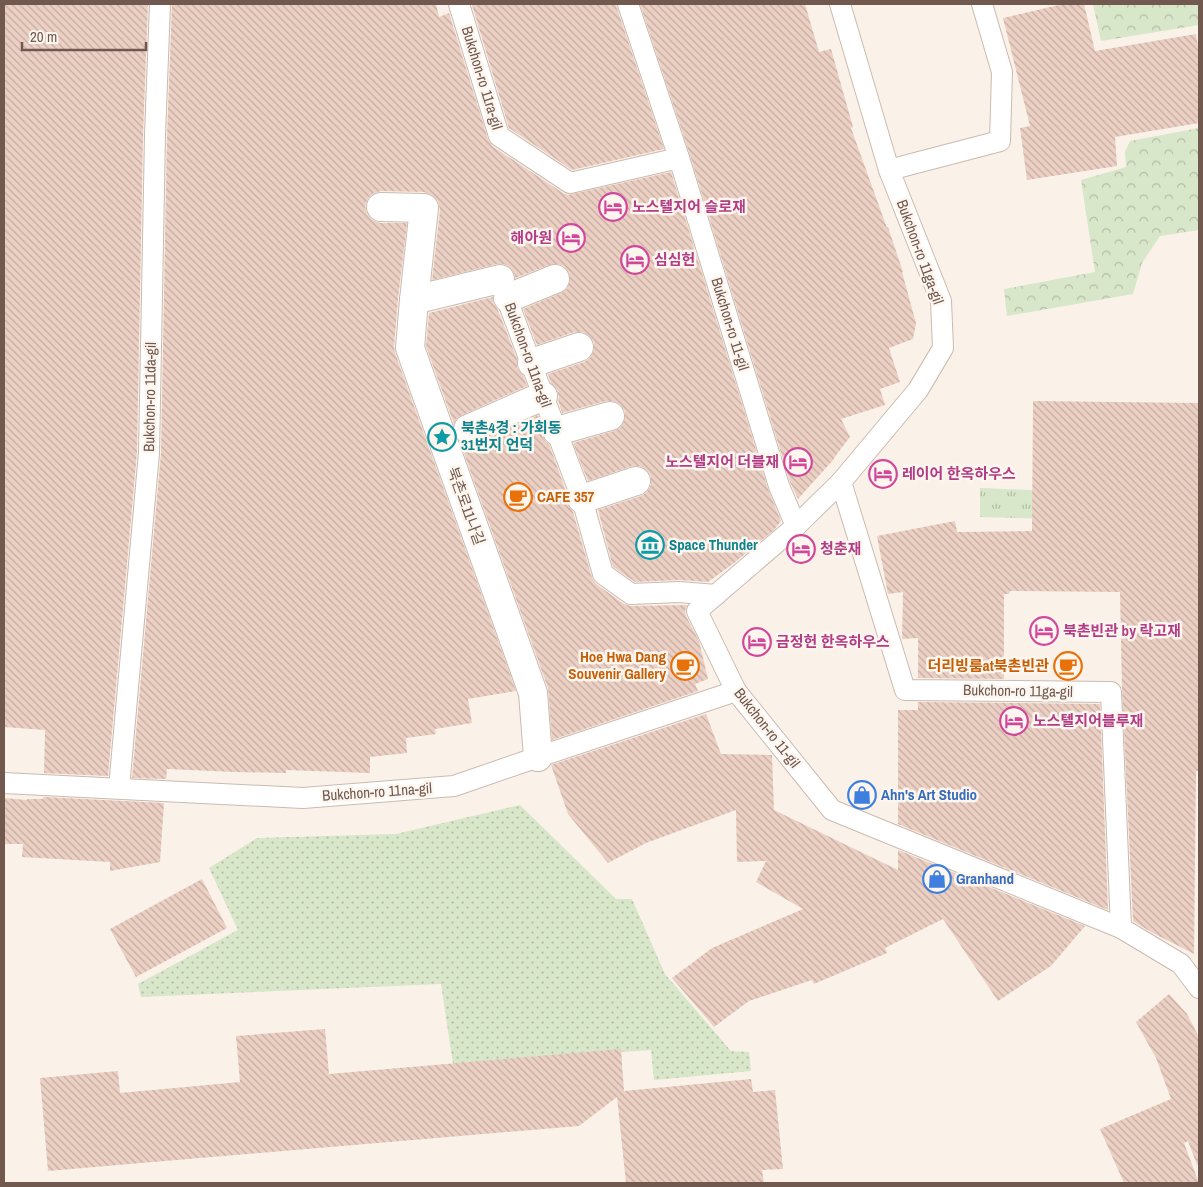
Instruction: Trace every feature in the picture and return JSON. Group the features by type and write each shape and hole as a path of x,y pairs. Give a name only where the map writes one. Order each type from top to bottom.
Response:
{"street":[{"name":"북촌로11나길","path":"381,206 424,208 410,348 533,693 538,757"},
{"path":"414,300 504,289 555,279"},
{"path":"532,363 579,347"},
{"path":"468,429 543,396"},
{"path":"557,431 610,416"},
{"path":"582,499 636,481"}],"lane":[{"name":"Bukchon-ro 11da-gil","path":"119,788 149,453 155,145 160,4"},
{"name":"Bukchon-ro 11ra-gil","path":"460,4 499,136 570,183 680,158"},
{"name":"Bukchon-ro 11-gil","path":"628,4 680,158 779,486 796,526 697,611 736,691 832,810 1121,928 1181,964 1199,988"},
{"name":"Bukchon-ro 11ga-gil","path":"796,526 842,482 918,390 943,348 941,301 889,170 840,4"},
{"path":"889,170 1000,141 1002,72 982,4"},
{"name":"Bukchon-ro 11na-gil","path":"504,289 582,499 603,574 632,594 680,592 716,595"},
{"name":"Bukchon-ro 11ga-gil","path":"842,482 905,690 1111,692 1121,928"},
{"name":"Bukchon-ro 11na-gil","path":"4,783 303,798 454,786 736,691"}],"green space":[{"path":"1093,4 1199,4 1199,25 1101,41"},
{"path":"1199,128 1199,230 1160,236 1142,263 1133,294 1007,316 1004,289 1095,272 1081,180 1126,167 1125,152 1130,141"},
{"path":"980,488 1032,490 1162,522 980,517"},
{"path":"520,805 616,899 632,899 665,974 731,1051 749,1052 751,1071 654,1080 651,1050 453,1064 441,984 141,997 138,984 238,930 209,868 257,838 396,834"}],"building":[{"path":"4,4 148,4 143,135 137,452 108,776 44,773 45,730 4,727"},
{"path":"172,4 436,4 439,17 449,13 488,139 492,146 568,195 671,172 768,489 781,521 774,530 708,582 679,580 635,582 613,567 598,510 641,496 647,492 651,485 651,476 647,470 640,466 632,466 588,481 573,443 614,431 621,427 625,419 625,411 620,404 606,401 562,413 557,390 551,383 548,374 584,362 590,358 594,350 594,342 589,335 582,332 574,332 537,345 523,309 567,289 570,281 569,273 564,266 557,264 549,265 515,278 511,268 504,264 497,264 432,280 440,210 438,201 432,195 424,192 381,191 374,193 368,198 365,206 367,214 372,220 381,223 407,223 398,299 395,353 516,691 468,699 472,723 435,729 436,734 406,738 407,753 370,757 370,773 286,770 286,773 235,772 167,769 166,779 132,778 161,453 167,135"},
{"path":"616,4 664,149 572,170 509,128 472,5"},
{"path":"640,4 805,4 819,52 831,49 853,127 851,128 903,272 916,323 913,339 889,348 900,382 880,389 885,405 841,419 850,437 834,459 798,499 790,482 690,155"},
{"path":"1063,4 1084,4 1095,51 1196,34 1199,52 1199,123 1115,137 1117,166 1027,180 1020,128 1030,126 1003,18"},
{"path":"493,297 493,303 498,310 517,359 517,368 523,375 527,386 462,415 456,419 454,424 426,346 429,313"},
{"path":"1033,401 1199,403 1199,771 1196,771 1194,954 1133,921 1122,689 1120,592 1010,591 1009,594 1004,594 1004,679 918,678 918,638 902,639 903,592 888,594 877,536 955,521 957,532 1032,531"},
{"path":"538,415 542,427 542,436 549,444 567,494 567,503 573,512 592,578 596,584 624,604 631,606 687,605 686,616 699,641 708,679 695,684 698,691 552,740 548,688 460,442 467,445 474,443"},
{"path":"918,702 1100,704 1108,910 898,824 898,710 918,710"},
{"path":"706,714 721,754 772,755 774,810 898,870 898,850 1085,926 1051,966 998,1001 943,919 885,948 887,953 814,984 812,980 749,1001 714,1027 672,978 712,948 803,909 756,882 766,861 737,862 736,810 646,843 608,863 568,814 551,765"},
{"path":"43,797 164,803 160,862 110,871 110,862 22,857 23,844 4,844 4,798 27,800 43,799"},
{"path":"202,879 227,928 136,977 110,929"},
{"path":"1169,994 1187,1014 1199,1037 1199,1164 1197,1165 1188,1141 1184,1143 1199,1183 1124,1183 1100,1129 1171,1099 1156,1058 1136,1022"},
{"path":"325,1029 329,1074 621,1049 624,1091 751,1079 753,1092 775,1090 783,1169 762,1170 764,1183 626,1183 617,1097 579,1126 48,1171 40,1078 118,1071 120,1093 240,1082 236,1036"}],"place":[{"name":"노스텔지어 슬로재","path":"613,207"},
{"name":"해아원","path":"571,238"},
{"name":"심심헌","path":"635,260"},
{"name":"북촌4경 : 가회동 31번지 언덕","path":"442,437"},
{"name":"노스텔지어 더블재","path":"798,462"},
{"name":"레이어 한옥하우스","path":"883,474"},
{"name":"CAFE 357","path":"518,497"},
{"name":"Space Thunder","path":"650,545"},
{"name":"청춘재","path":"801,549"},
{"name":"북촌빈관 by 락고재","path":"1044,631"},
{"name":"금정헌 한옥하우스","path":"757,642"},
{"name":"Hoe Hwa Dang Souvenir Gallery","path":"685,666"},
{"name":"더리빙룸at북촌빈관","path":"1068,666"},
{"name":"노스텔지어블루재","path":"1014,721"},
{"name":"Ahn's Art Studio","path":"862,795"},
{"name":"Granhand","path":"937,879"}]}
